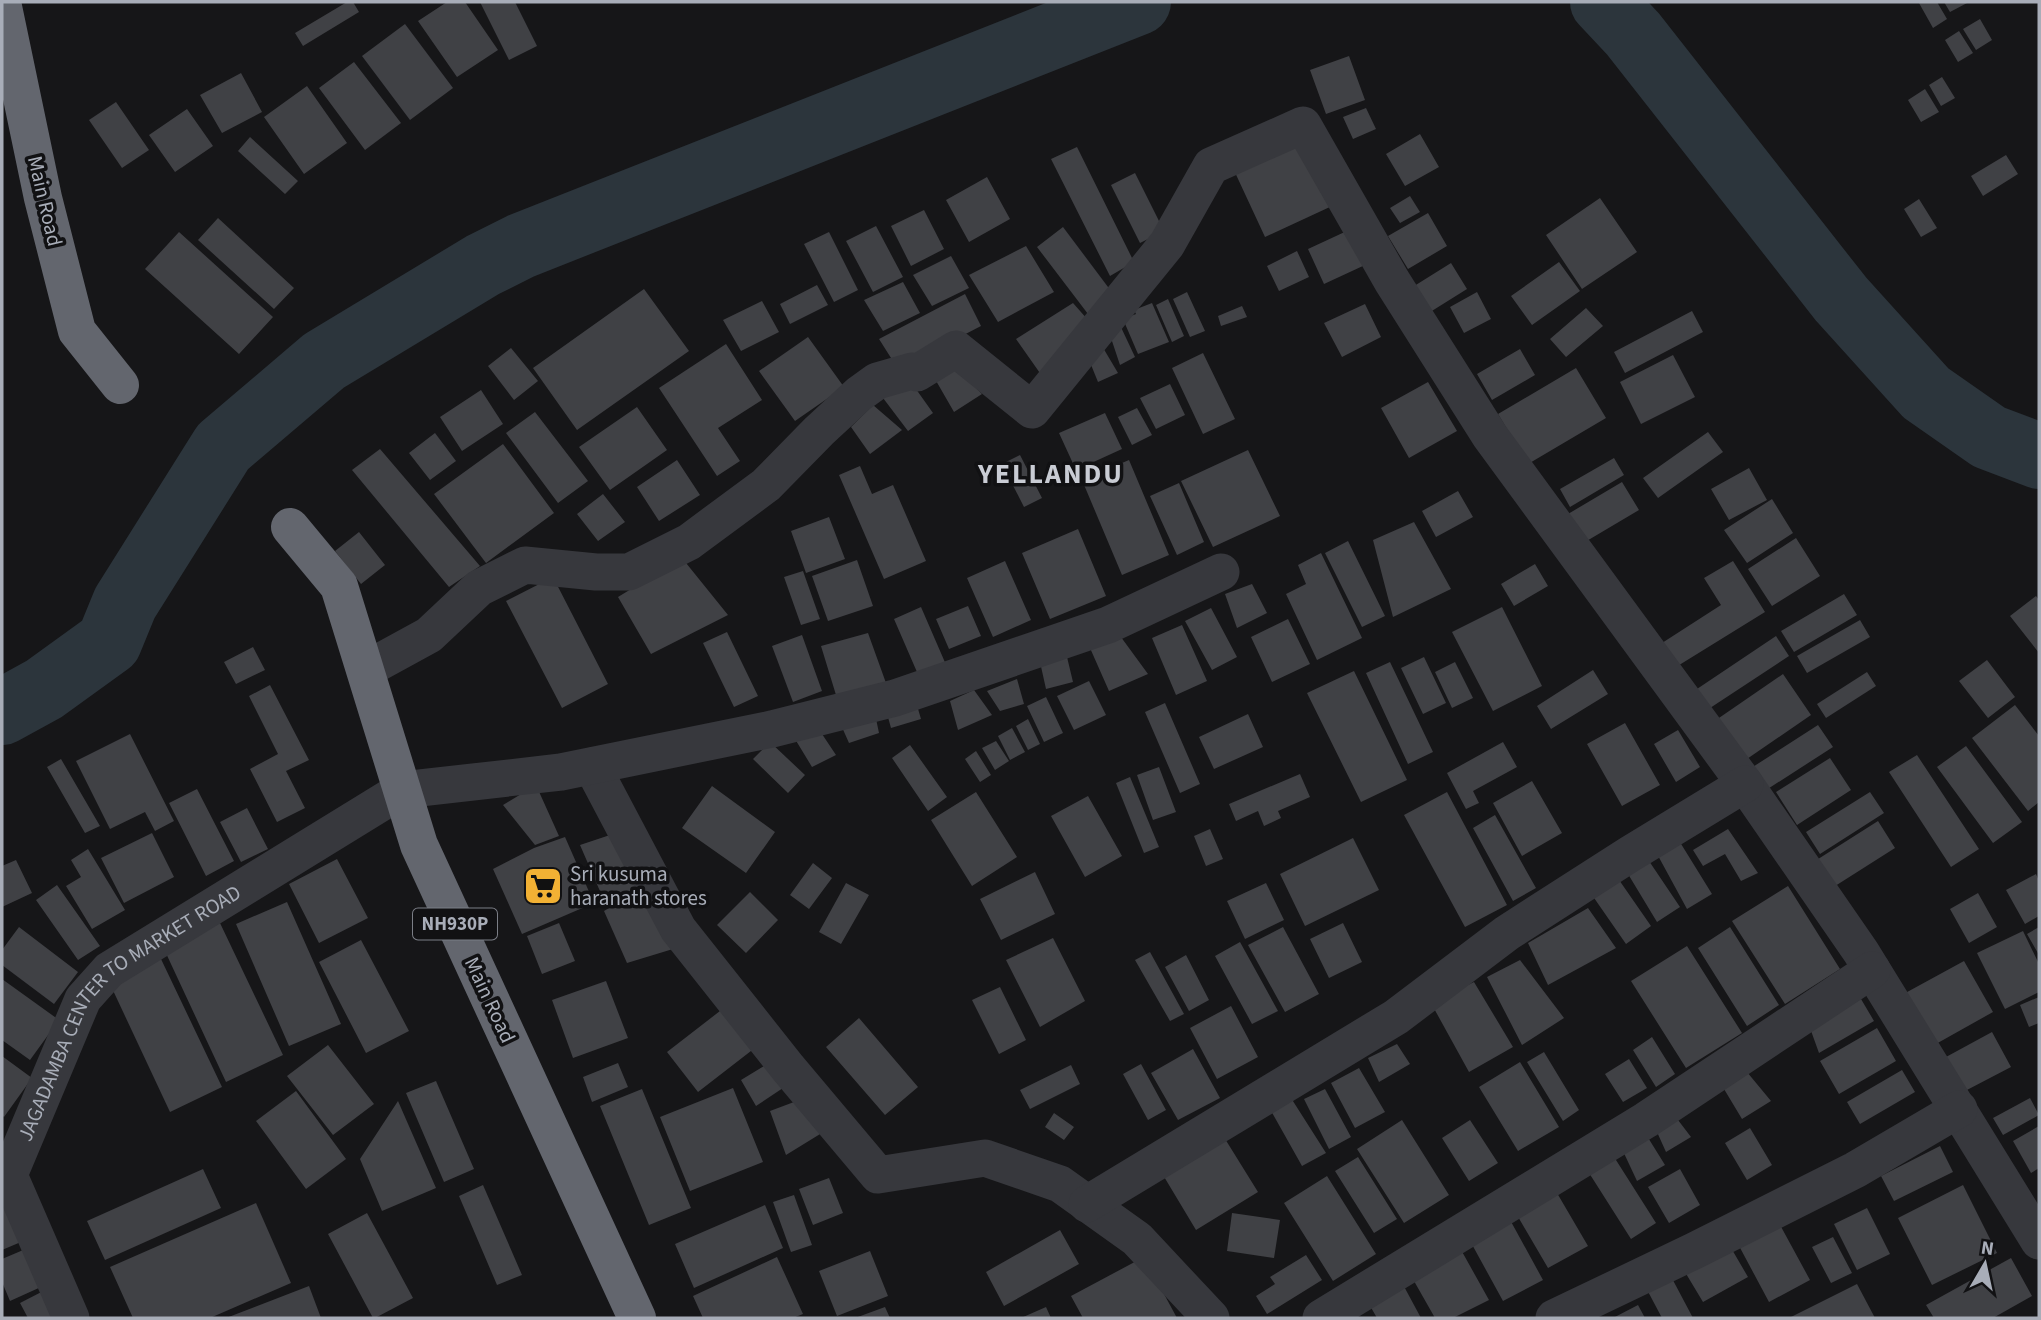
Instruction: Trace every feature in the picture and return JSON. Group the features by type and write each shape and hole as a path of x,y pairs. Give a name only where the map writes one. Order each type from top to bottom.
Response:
{"highway":[{"name":"Main Road","path":"2,2 43,198 77,331 120,385"},
{"name":"Main Road","path":"290,527 339,586 419,845 637,1318"}],"street":[{"path":"365,670 429,635 479,588 525,565 596,572 629,572 690,542 766,485 859,394 877,381 912,371 917,373 956,349 1032,410 1167,244 1212,166 1303,125 1392,281 1490,436 1745,784 1872,970 2039,1241"},
{"path":"402,790 561,772 772,729 895,698 1108,625 1221,572"},
{"path":"592,766 678,929 788,1068 878,1175 985,1158 1060,1184 1137,1239 1211,1318"},
{"path":"1087,1204 1396,1017 1507,933 1629,854 1745,784"},
{"name":"JAGADAMBA CENTER TO MARKET ROAD","path":"71,1318 5,1177 83,999 109,970 402,790"},
{"path":"1321,1318 1646,1120 1872,970"},
{"path":"1554,1318 1855,1170 1959,1109"}],"building":[{"path":"347,2 353,2 359,12 303,46 295,33"},
{"path":"447,2 465,2 498,50 457,77 418,21"},
{"path":"480,2 515,2 537,46 509,60"},
{"path":"1937,2 1947,19 1933,28 1919,3"},
{"path":"1944,2 1969,2 1950,12"},
{"path":"1980,19 1992,40 1976,50 1963,29"},
{"path":"405,24 453,88 410,120 362,56"},
{"path":"1959,31 1973,53 1958,62 1945,40"},
{"path":"1349,56 1365,100 1326,114 1310,70"},
{"path":"354,62 401,123 365,150 319,88"},
{"path":"241,73 262,112 222,133 200,95"},
{"path":"1942,77 1955,98 1941,106 1929,85"},
{"path":"307,86 347,143 304,174 264,117"},
{"path":"1925,89 1939,112 1921,122 1908,100"},
{"path":"116,102 149,150 122,168 89,120"},
{"path":"1366,108 1376,129 1353,139 1343,117"},
{"path":"187,109 213,146 175,172 149,135"},
{"path":"1420,134 1439,167 1405,186 1386,154"},
{"path":"1298,135 1332,206 1265,237 1232,166"},
{"path":"250,137 298,181 285,194 238,151"},
{"path":"1077,147 1134,262 1110,276 1051,159"},
{"path":"2006,155 2018,174 1983,196 1971,176"},
{"path":"1135,173 1164,231 1140,243 1111,185"},
{"path":"987,177 1010,219 969,242 946,200"},
{"path":"1410,196 1420,212 1400,223 1390,208"},
{"path":"1600,198 1637,252 1582,289 1546,235"},
{"path":"1919,199 1937,228 1921,237 1904,209"},
{"path":"924,210 944,249 911,266 891,226"},
{"path":"1428,213 1447,246 1408,269 1388,236"},
{"path":"218,218 294,288 274,309 198,240"},
{"path":"876,226 903,277 873,292 846,241"},
{"path":"1063,227 1114,295 1088,314 1037,247"},
{"path":"1349,230 1365,265 1324,284 1308,249"},
{"path":"179,232 273,317 239,354 145,269"},
{"path":"829,232 858,290 834,302 804,244"},
{"path":"1026,246 1054,292 998,322 969,275"},
{"path":"1297,251 1309,277 1279,291 1267,266"},
{"path":"951,256 969,288 932,306 913,275"},
{"path":"1559,262 1580,291 1532,325 1511,296"},
{"path":"1451,263 1467,289 1427,314 1411,288"},
{"path":"903,282 920,313 883,331 864,300"},
{"path":"817,285 828,305 790,324 780,304"},
{"path":"644,289 689,351 577,430 533,368"},
{"path":"1187,292 1205,331 1190,337 1173,299"},
{"path":"1477,292 1491,319 1464,333 1450,307"},
{"path":"965,294 981,326 898,369 879,339"},
{"path":"1168,299 1184,336 1172,342 1156,305"},
{"path":"762,301 779,332 741,351 723,320"},
{"path":"1073,303 1088,320 1042,376 1016,339"},
{"path":"1152,303 1169,342 1138,354 1123,319 1136,314 1134,310"},
{"path":"1365,304 1381,337 1342,357 1324,323"},
{"path":"1242,306 1247,317 1221,326 1218,316"},
{"path":"1586,308 1603,326 1566,357 1550,339"},
{"path":"1692,311 1703,332 1625,373 1614,352"},
{"path":"1119,323 1135,357 1120,365 1107,326"},
{"path":"808,337 844,387 795,421 759,371"},
{"path":"1099,341 1118,373 1098,382 1085,350"},
{"path":"726,344 762,400 718,428 740,461 717,476 659,388"},
{"path":"511,348 538,381 514,400 488,366"},
{"path":"1520,349 1535,375 1492,400 1477,374"},
{"path":"1203,353 1235,419 1203,434 1172,368"},
{"path":"1673,355 1695,397 1641,424 1620,382"},
{"path":"953,365 982,394 954,412 935,379"},
{"path":"1576,368 1606,418 1528,464 1498,414"},
{"path":"906,375 933,413 908,431 880,394"},
{"path":"1428,382 1457,431 1409,458 1381,408"},
{"path":"1170,384 1185,415 1156,429 1140,398"},
{"path":"481,390 503,424 462,451 440,417"},
{"path":"873,405 902,430 870,454 851,427"},
{"path":"637,407 667,450 610,490 579,447"},
{"path":"1137,408 1152,435 1132,445 1118,417"},
{"path":"535,412 588,481 558,503 506,433"},
{"path":"1105,413 1122,449 1076,470 1059,433"},
{"path":"1708,432 1723,452 1658,498 1643,478"},
{"path":"435,433 456,461 430,480 409,453"},
{"path":"503,444 554,513 486,563 434,494"},
{"path":"380,449 480,566 449,587 352,470"},
{"path":"1248,450 1280,516 1213,547 1181,481"},
{"path":"1020,455 1042,498 1024,507 1002,464"},
{"path":"1614,458 1624,475 1570,507 1560,489"},
{"path":"677,460 700,495 659,521 637,487"},
{"path":"1129,460 1169,555 1122,575 1082,480"},
{"path":"860,466 872,494 893,485 926,561 884,579 839,475"},
{"path":"1749,468 1767,500 1729,520 1711,489"},
{"path":"1622,482 1639,510 1585,542 1568,514"},
{"path":"1179,483 1204,542 1177,555 1150,496"},
{"path":"1458,491 1473,517 1436,537 1422,511"},
{"path":"603,494 625,522 598,541 577,514"},
{"path":"1772,499 1793,533 1747,563 1724,530"},
{"path":"829,517 845,559 806,573 791,531"},
{"path":"1414,522 1451,589 1393,617 1373,540"},
{"path":"1078,529 1106,596 1050,619 1022,553"},
{"path":"359,532 385,565 361,584 335,551"},
{"path":"1796,538 1820,576 1772,606 1748,569"},
{"path":"1348,541 1385,616 1362,627 1325,553"},
{"path":"1321,553 1362,638 1317,660 1286,594 1306,584 1298,565"},
{"path":"682,558 728,615 651,654 618,597"},
{"path":"857,560 873,606 828,621 812,576"},
{"path":"1005,561 1031,620 993,637 967,578"},
{"path":"1733,561 1765,612 1676,667 1662,643 1721,605 1704,578"},
{"path":"1535,564 1548,586 1514,606 1501,584"},
{"path":"803,571 820,619 801,625 784,577"},
{"path":"553,577 608,684 562,708 506,601"},
{"path":"1252,584 1267,613 1237,628 1225,594"},
{"path":"1844,594 1857,615 1794,652 1781,631"},
{"path":"2036,596 2039,600 2039,653 2010,616"},
{"path":"968,606 981,636 949,649 936,619"},
{"path":"921,607 947,667 920,679 894,619"},
{"path":"1502,607 1542,686 1493,711 1452,632"},
{"path":"1211,608 1237,657 1212,670 1185,621"},
{"path":"1288,619 1310,664 1272,682 1251,637"},
{"path":"1860,620 1870,637 1807,673 1797,656"},
{"path":"1182,625 1207,681 1176,695 1152,638"},
{"path":"727,632 758,696 734,707 703,643"},
{"path":"868,633 886,683 836,695 821,646"},
{"path":"1118,633 1148,674 1109,691 1090,648"},
{"path":"802,635 822,691 793,702 772,646"},
{"path":"1776,636 1789,656 1704,712 1691,693"},
{"path":"253,647 265,670 236,684 224,662"},
{"path":"1067,657 1073,682 1046,689 1040,662"},
{"path":"1424,657 1446,703 1423,714 1401,668"},
{"path":"1987,660 2015,697 1988,718 1959,681"},
{"path":"1390,662 1433,752 1408,764 1366,673"},
{"path":"1455,662 1473,698 1452,708 1435,672"},
{"path":"1593,670 1608,694 1551,729 1537,706"},
{"path":"1354,671 1407,780 1361,802 1307,693"},
{"path":"1867,672 1876,686 1826,718 1817,704"},
{"path":"1783,674 1811,715 1744,761 1716,720"},
{"path":"1017,679 1024,704 1000,711 987,691"},
{"path":"1089,681 1106,715 1074,730 1057,696"},
{"path":"270,685 309,760 286,771 305,808 277,822 250,769 278,754 249,696"},
{"path":"974,690 992,715 958,730 950,701"},
{"path":"1046,697 1063,733 1044,742 1027,706"},
{"path":"916,702 921,719 891,728 886,710"},
{"path":"1165,703 1200,784 1180,793 1145,712"},
{"path":"2015,705 2039,736 2039,802 2028,811 1972,738"},
{"path":"875,714 879,733 849,743 841,725"},
{"path":"1248,714 1263,747 1214,769 1199,737"},
{"path":"1028,719 1040,744 1028,750 1016,726"},
{"path":"1625,723 1660,785 1622,806 1587,744"},
{"path":"1818,725 1833,747 1760,794 1745,772"},
{"path":"818,728 836,755 812,767 795,739"},
{"path":"1012,728 1025,752 1010,760 998,736"},
{"path":"1678,730 1700,767 1676,782 1654,744"},
{"path":"130,734 174,821 155,831 145,812 110,829 76,761"},
{"path":"996,741 1009,761 995,770 982,748"},
{"path":"770,742 805,775 788,793 753,759"},
{"path":"1503,742 1517,767 1473,791 1479,803 1466,809 1447,773"},
{"path":"910,745 947,797 928,811 892,758"},
{"path":"1966,746 2022,822 1993,843 1937,767"},
{"path":"976,751 991,775 980,782 965,759"},
{"path":"1917,755 1979,849 1951,867 1889,772"},
{"path":"1830,758 1851,790 1797,825 1776,792"},
{"path":"61,759 100,826 85,833 47,767"},
{"path":"1159,767 1176,812 1153,820 1137,775"},
{"path":"1300,774 1310,797 1278,811 1281,818 1264,826 1258,811 1236,821 1229,804"},
{"path":"1130,777 1159,847 1144,853 1116,783"},
{"path":"1532,781 1562,833 1522,856 1493,803"},
{"path":"536,785 559,836 535,845 503,805"},
{"path":"712,786 775,832 746,873 682,828"},
{"path":"197,789 234,861 206,876 169,803"},
{"path":"976,792 1017,857 972,886 931,820"},
{"path":"1447,792 1507,905 1465,927 1404,815"},
{"path":"1870,792 1884,813 1820,854 1806,832"},
{"path":"1088,796 1122,856 1085,877 1051,816"},
{"path":"247,808 268,849 241,862 220,822"},
{"path":"1495,815 1536,888 1513,901 1473,828"},
{"path":"1878,821 1895,848 1832,888 1815,861"},
{"path":"1210,829 1223,859 1206,866 1194,836"},
{"path":"1728,829 1758,873 1741,881 1725,854 1703,866 1693,850"},
{"path":"152,833 174,877 124,903 101,858"},
{"path":"610,835 673,949 627,963 604,911 636,892 606,905 580,845"},
{"name":"Sri kusuma haranath stores","path":"565,837 594,903 522,934 493,869 534,848"},
{"path":"1353,838 1379,890 1305,926 1280,874"},
{"path":"1678,839 1712,894 1687,909 1656,852"},
{"path":"88,849 125,910 92,929 66,886 81,877 71,860"},
{"path":"337,859 368,918 319,943 289,884"},
{"path":"16,860 32,893 2,907 2,866"},
{"path":"1649,861 1680,907 1657,922 1628,874"},
{"path":"813,863 832,878 809,909 790,895"},
{"path":"1035,872 1055,914 1001,940 980,899"},
{"path":"2036,874 2039,881 2039,916 2025,924 2006,890"},
{"path":"1617,877 1651,926 1626,944 1592,895"},
{"path":"846,883 869,895 841,944 819,932"},
{"path":"1266,883 1284,920 1245,939 1227,901"},
{"path":"57,885 100,946 78,960 36,900"},
{"path":"1788,886 1840,969 1785,1004 1732,921"},
{"path":"750,892 778,920 746,953 717,925"},
{"path":"1978,893 1997,927 1969,943 1950,909"},
{"path":"287,902 341,1024 289,1046 236,924"},
{"path":"1588,908 1616,948 1548,985 1528,943"},
{"path":"220,923 283,1055 226,1082 164,949"},
{"path":"559,923 575,961 542,974 527,936"},
{"path":"1343,923 1362,962 1329,978 1310,939"},
{"path":"19,927 78,972 54,1004 2,965 2,950"},
{"path":"1283,927 1319,994 1285,1012 1248,945"},
{"path":"1730,927 1779,1005 1747,1026 1698,948"},
{"path":"2039,927 2039,955 2027,934"},
{"path":"2023,931 2039,964 2039,992 2005,1009 1977,953"},
{"path":"1053,938 1085,1001 1040,1027 1006,960"},
{"path":"361,940 409,1031 366,1053 319,962"},
{"path":"1240,942 1278,1011 1252,1024 1215,956"},
{"path":"1687,946 1742,1033 1686,1068 1631,981"},
{"path":"1150,952 1184,1014 1170,1021 1135,960"},
{"path":"1186,955 1209,1000 1189,1011 1165,967"},
{"path":"161,959 222,1087 170,1112 110,984"},
{"path":"1520,960 1564,1018 1522,1045 1487,977"},
{"path":"1964,961 1993,1012 1927,1049 1898,997"},
{"path":"2,979 59,1020 30,1060 2,1040"},
{"path":"606,981 628,1038 573,1058 552,1000"},
{"path":"1474,982 1513,1047 1469,1072 1431,1003"},
{"path":"1000,987 1026,1040 999,1054 972,1000"},
{"path":"2039,997 2039,1023 2029,1027 2020,1005"},
{"path":"1861,999 1874,1021 1819,1053 1810,1028"},
{"path":"729,1004 760,1044 698,1092 667,1052"},
{"path":"1231,1006 1258,1057 1217,1079 1190,1028"},
{"path":"859,1018 918,1087 885,1115 826,1047"},
{"path":"1877,1028 1896,1061 1839,1094 1820,1061"},
{"path":"1992,1032 2011,1067 1965,1091 1946,1057"},
{"path":"1652,1037 1675,1074 1656,1087 1633,1050"},
{"path":"1397,1044 1410,1064 1379,1082 1368,1058"},
{"path":"328,1045 374,1104 333,1135 287,1076"},
{"path":"1193,1049 1220,1098 1178,1120 1151,1073"},
{"path":"1544,1052 1579,1110 1563,1121 1527,1062"},
{"path":"2,1056 32,1078 4,1117 2,1115"},
{"path":"1629,1059 1647,1088 1623,1102 1605,1074"},
{"path":"772,1061 789,1084 756,1106 741,1080"},
{"path":"1520,1062 1559,1127 1518,1151 1479,1087"},
{"path":"618,1063 628,1087 592,1102 583,1077"},
{"path":"1141,1064 1166,1110 1148,1120 1123,1074"},
{"path":"1071,1065 1080,1084 1030,1109 1020,1090"},
{"path":"1359,1068 1385,1112 1355,1128 1331,1083"},
{"path":"1902,1070 1915,1092 1860,1124 1847,1102"},
{"path":"1747,1072 1771,1101 1742,1119 1724,1089"},
{"path":"436,1081 474,1169 444,1182 406,1093"},
{"path":"733,1088 763,1162 690,1191 660,1117"},
{"path":"642,1089 691,1208 649,1225 600,1106"},
{"path":"1325,1089 1351,1137 1329,1149 1304,1099"},
{"path":"296,1091 346,1159 306,1189 256,1121"},
{"path":"1291,1098 1326,1153 1302,1166 1270,1109"},
{"path":"2030,1098 2039,1115 2003,1135 1993,1118"},
{"path":"802,1099 825,1131 786,1155 770,1111"},
{"path":"398,1101 436,1188 382,1211 360,1159"},
{"path":"1054,1113 1074,1127 1064,1140 1045,1127"},
{"path":"1402,1120 1449,1195 1404,1223 1357,1149"},
{"path":"1470,1120 1498,1163 1469,1181 1442,1138"},
{"path":"1678,1120 1691,1137 1666,1152 1657,1132"},
{"path":"2039,1126 2039,1168 2031,1173 2013,1141"},
{"path":"1750,1128 1772,1165 1747,1180 1725,1143"},
{"path":"1222,1134 1258,1192 1196,1230 1160,1170"},
{"path":"1647,1136 1665,1165 1637,1181 1622,1149"},
{"path":"1940,1146 1953,1172 1894,1201 1881,1176"},
{"path":"1609,1149 1656,1223 1631,1239 1584,1165"},
{"path":"1358,1157 1397,1219 1374,1233 1335,1171"},
{"path":"203,1169 221,1208 105,1260 87,1221"},
{"path":"1680,1169 1700,1205 1669,1223 1648,1187"},
{"path":"1327,1176 1376,1254 1333,1281 1284,1203"},
{"path":"829,1178 843,1213 813,1225 799,1189"},
{"path":"483,1185 522,1275 497,1285 459,1196"},
{"path":"1963,1185 1997,1253 1932,1285 1898,1218"},
{"path":"2,1189 28,1239 2,1250"},
{"path":"1557,1193 1588,1246 1548,1268 1517,1215"},
{"path":"794,1195 812,1245 791,1252 773,1202"},
{"path":"256,1203 291,1283 210,1318 133,1318 110,1267"},
{"path":"765,1205 783,1248 694,1288 675,1244"},
{"path":"1867,1208 1890,1254 1857,1270 1834,1224"},
{"path":"367,1213 413,1298 375,1318 328,1234"},
{"path":"1232,1213 1280,1220 1274,1258 1227,1251"},
{"path":"1509,1218 1543,1280 1503,1301 1469,1239"},
{"path":"1779,1223 1810,1280 1769,1302 1738,1244"},
{"path":"1060,1230 1079,1264 1004,1306 986,1272"},
{"path":"1833,1237 1852,1273 1831,1283 1812,1247"},
{"path":"1727,1241 1748,1277 1703,1302 1682,1267"},
{"path":"35,1245 52,1282 10,1301 2,1282 2,1259"},
{"path":"1460,1248 1489,1300 1453,1318 1435,1318 1410,1274"},
{"path":"870,1251 888,1296 837,1316 819,1271"},
{"path":"1306,1255 1322,1280 1267,1314 1256,1296 1275,1284 1270,1277"},
{"path":"777,1257 803,1314 793,1318 703,1318 693,1296"},
{"path":"1144,1257 1177,1318 1083,1318 1071,1296"},
{"path":"2011,1258 2032,1296 1993,1318 1934,1318 1926,1305"},
{"path":"1666,1267 1693,1318 1662,1318 1644,1284"},
{"path":"1400,1279 1421,1318 1377,1318 1365,1297"},
{"path":"1857,1284 1875,1318 1789,1318"},
{"path":"55,1285 67,1310 49,1318 28,1318 20,1303"},
{"path":"309,1286 321,1318 226,1318"},
{"path":"1638,1305 1645,1318 1613,1318"},
{"path":"885,1307 890,1318 855,1318"},
{"path":"1046,1307 1051,1318 1021,1318"}],"waterway":[{"path":"2,712 44,689 109,642 125,603 223,447 324,361 483,265 521,246 1138,2"},
{"path":"1603,2 1633,34 1841,299 1926,393 1989,437 2039,456"}],"place":[{"name":"Sri kusuma haranath stores","path":"543,886"}],"district":[{"name":"YELLANDU","path":"1051,474"}]}
